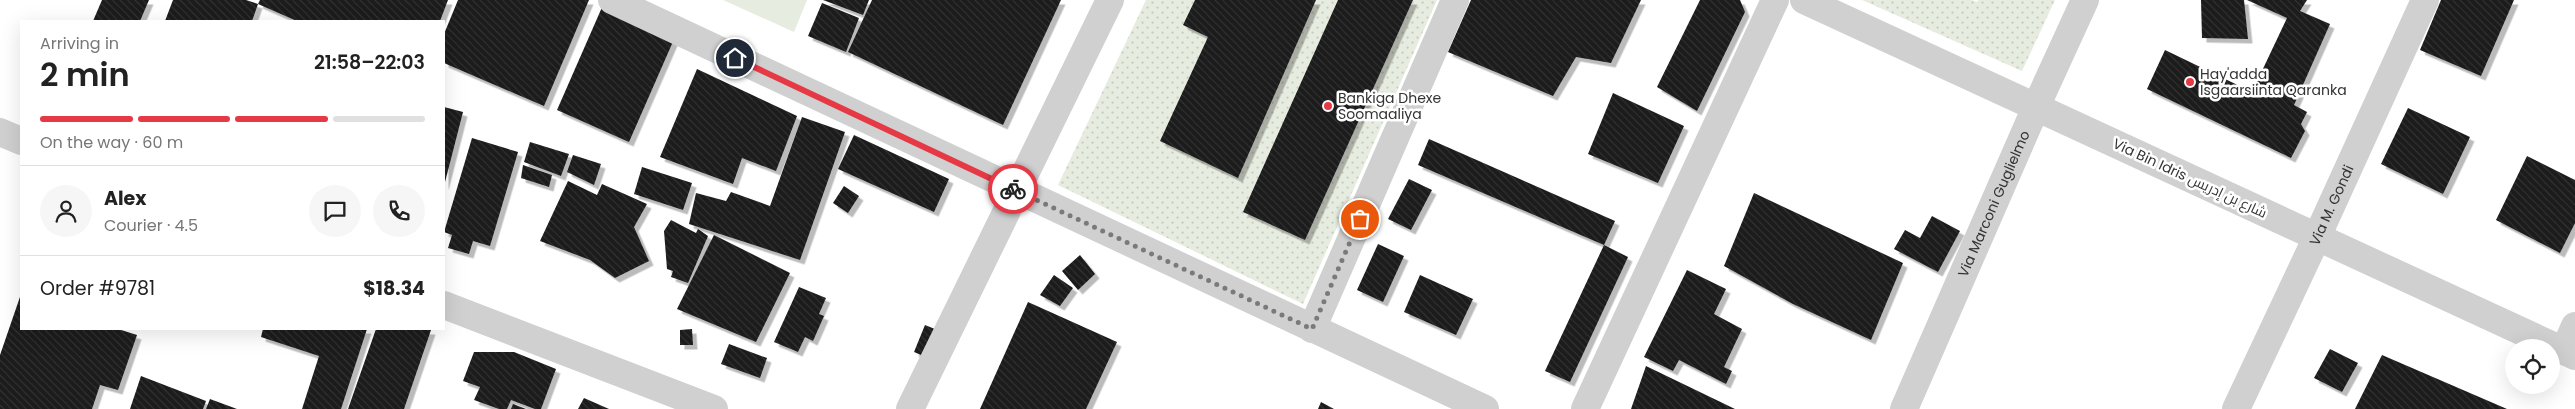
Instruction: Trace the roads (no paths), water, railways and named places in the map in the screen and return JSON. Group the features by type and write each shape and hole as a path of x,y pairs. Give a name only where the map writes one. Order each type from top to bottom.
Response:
{"street":[{"path":"612,0 1485,409"},
{"path":"910,409 1110,0"},
{"path":"1312,329 1455,0"},
{"path":"1585,409 1775,0"},
{"name":"Via Bin Idris شارع بن إدريس","path":"1804,0 2569,353"},
{"name":"Via Marconi Guglielmo","path":"1904,409 2036,107 2085,0"},
{"name":"Via M. Gondi","path":"2236,409 2318,238 2425,0"},
{"path":"0,132 20,141"},
{"path":"445,305 714,409"},
{"path":"2569,353 2575,326"}],"place":[{"name":"Hay'adda Isgaarsiinta Qaranka","path":"2190,82"},
{"name":"Bankiga Dhexe Soomaaliya","path":"1328,106"}]}
